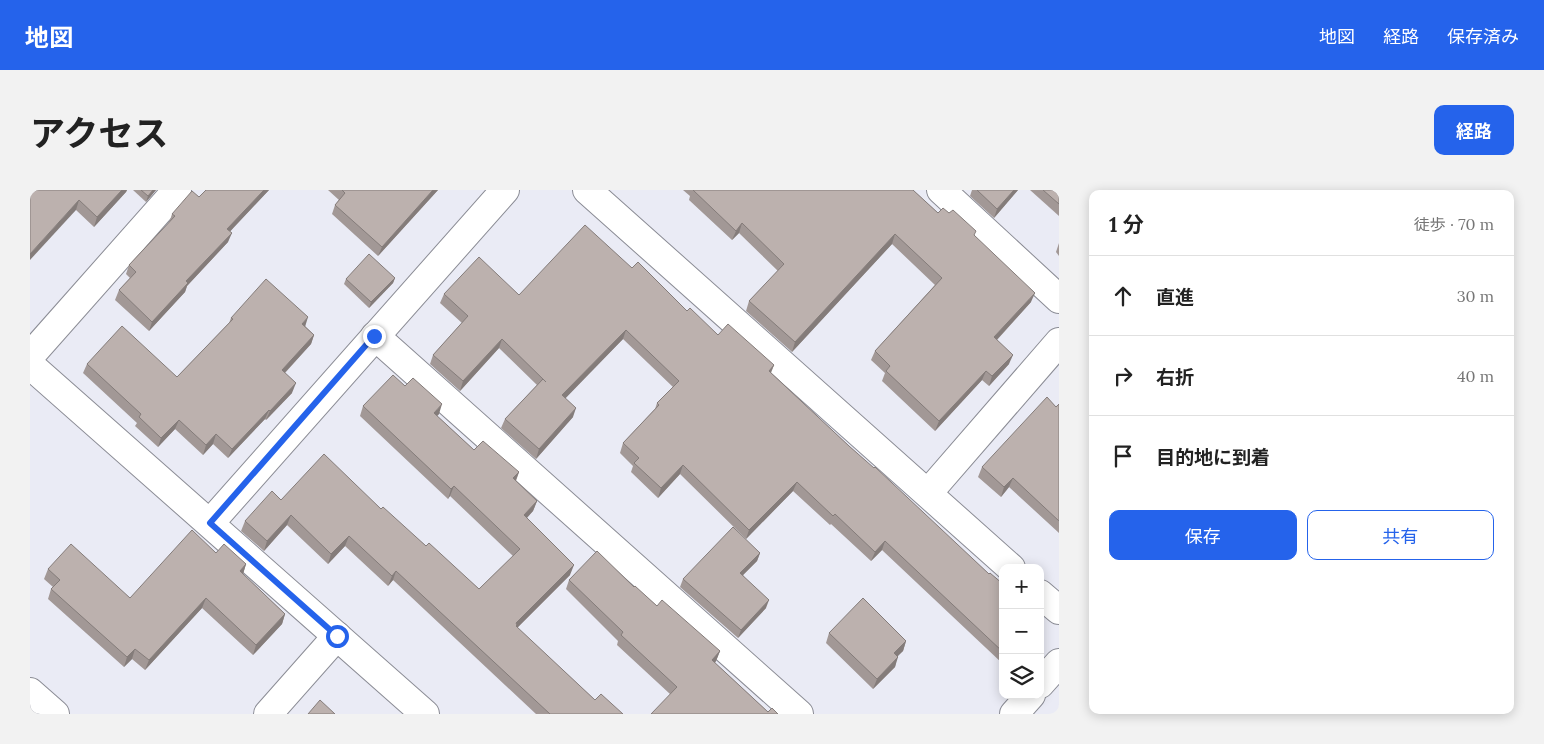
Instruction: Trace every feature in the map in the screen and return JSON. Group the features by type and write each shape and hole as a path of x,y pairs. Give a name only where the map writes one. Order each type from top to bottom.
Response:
{"street":[{"path":"30,356 177,190"},
{"path":"210,523 505,190"},
{"path":"587,190 1007,564"},
{"path":"941,190 1059,299"},
{"path":"374,336 799,714"},
{"path":"928,493 1059,342"},
{"path":"30,365 425,714"},
{"path":"1044,597 1059,610"},
{"path":"268,714 337,636"},
{"path":"1044,680 1059,663"},
{"path":"30,692 55,714"},
{"path":"1014,714 1027,699"}],"building":[{"path":"30,190 122,190 97,217 79,200 30,254"},
{"path":"141,190 153,190 148,196"},
{"path":"206,190 264,190 227,229 232,233 186,281 188,283 152,322 119,290 136,272 129,265 175,216 172,214 192,191 199,197"},
{"path":"342,190 433,190 382,247 335,205 345,193"},
{"path":"693,190 913,190 938,213 943,208 949,213 953,210 976,231 974,235 1035,293 994,337 1013,355 992,376 986,371 939,421 886,371 890,366 875,351 942,278 895,234 795,342 749,301 784,264 742,223 736,231"},
{"path":"977,190 1014,190 997,209"},
{"path":"1043,190 1059,190 1059,204"},
{"path":"585,225 632,268 638,262 687,311 690,308 718,335 728,324 774,365 769,371 989,574 999,581 999,648 885,541 875,552 835,514 833,516 797,482 749,530 683,465 661,488 634,463 639,458 623,443 659,405 657,403 679,381 626,330 562,395 576,408 539,449 505,419 543,379 502,339 463,381 433,355 468,316 444,294 479,257 519,295"},
{"path":"369,254 395,278 371,302 346,279"},
{"path":"266,279 308,317 302,324 314,335 282,370 296,383 232,449 216,434 206,445 179,420 161,438 139,417 141,414 87,364 122,326 177,377 233,319 231,318"},
{"path":"393,375 405,386 413,378 442,404 434,413 474,450 483,441 519,472 513,478 537,501 524,515 574,565 516,623 516,626 595,700 601,694 623,714 550,714 396,571 392,576 349,536 331,554 291,515 267,541 245,521 272,491 281,500 324,454 381,509 383,507 426,546 429,543 479,589 520,549 454,486 451,489 363,406"},
{"path":"1047,397 1056,407 1059,404 1059,521 1013,478 1004,487 982,467"},
{"path":"733,527 760,553 740,573 769,600 741,630 683,579"},
{"path":"192,530 216,553 224,544 246,564 240,571 285,614 256,645 206,598 149,660 135,649 127,657 51,589 60,580 48,569 71,544 130,598"},
{"path":"597,551 634,587 657,606 662,600 720,651 712,660 768,712 772,708 778,714 651,714 677,687 621,635 623,632 569,580"},
{"path":"863,598 906,641 894,653 898,657 877,679 829,633"},
{"path":"320,700 335,714 308,714"}],"route":[{"path":"337,636 210,523 374,336"}]}
